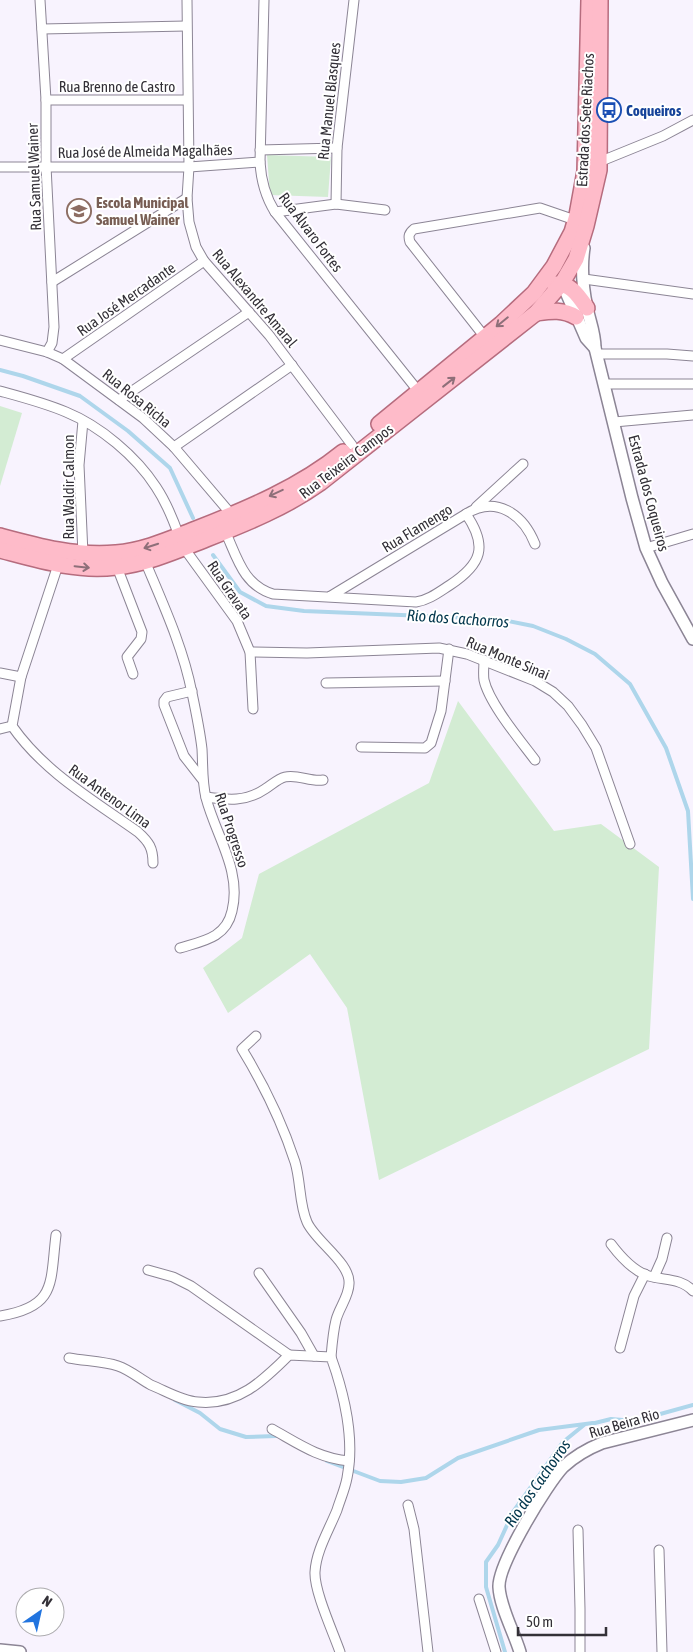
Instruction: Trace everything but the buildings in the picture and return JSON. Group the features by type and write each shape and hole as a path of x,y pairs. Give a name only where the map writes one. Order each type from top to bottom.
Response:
{"main road":[{"name":"Estrada dos Sete Riachos","path":"581,223 585,171 589,0"},
{"name":"Estrada dos Sete Riachos","path":"538,289 558,260 572,232 581,223 599,170 600,0"},
{"name":"Rua Teixeira Campos","path":"0,550 58,565 91,568 117,567 145,561 199,535 220,529 293,501 320,483 536,313 562,284 576,259 581,223"},
{"path":"536,313 554,310 582,313 578,295 562,284 550,284 538,289"},
{"name":"Rua Teixeira Campos","path":"220,529 231,514 300,482 352,445 419,392 520,307 538,289"},
{"name":"Rua Teixeira Campos","path":"0,536 31,545 83,554 116,554 182,542"}],"street":[{"name":"Rua Samuel Wainer","path":"40,0 46,100 46,166 54,327 52,343 47,352"},
{"name":"Rua Alexandre Amaral","path":"187,0 189,167 187,198 189,222 196,247 204,261 292,365 352,445"},
{"name":"Rua Álvaro Fortes","path":"264,0 260,162 265,192 275,212 419,392"},
{"name":"Rua Manuel Blasques","path":"336,204 337,148 354,0"},
{"path":"42,29 186,26"},
{"name":"Rua Brenno de Castro","path":"46,100 187,100"},
{"path":"599,162 663,136 693,120"},
{"path":"260,150 337,148"},
{"name":"Rua José de Almeida Magalhães","path":"0,167 189,167 260,162"},
{"path":"52,282 187,198"},
{"path":"275,212 336,204 385,210"},
{"path":"484,336 410,242 408,237 410,232 540,208 581,223"},
{"name":"Estrada dos Coqueiros","path":"581,223 584,279 582,313 595,334 596,351 646,548 666,591 693,638"},
{"path":"558,260 558,271 562,284"},
{"name":"Rua José Mercadante","path":"64,359 204,261"},
{"path":"584,279 693,294"},
{"path":"119,400 249,312"},
{"name":"Rua Rosa Richa","path":"0,340 47,352 64,359 143,418 174,447 231,514"},
{"path":"596,351 693,356"},
{"path":"174,447 292,365"},
{"path":"605,384 693,384"},
{"path":"0,391 51,406 83,421 105,435 128,455 156,487 171,515 182,542"},
{"path":"614,422 693,415"},
{"name":"Rua Waldir Calmon","path":"83,421 79,465 83,554"},
{"path":"466,514 474,509 523,464"},
{"path":"474,509 484,506 495,506 506,510 525,526 535,544"},
{"name":"Rua Flamengo","path":"220,529 247,577 258,588 273,594 416,602 425,600 466,574 478,557 480,547 478,536 466,514 328,597"},
{"path":"646,548 693,534"},
{"name":"Rua Gravata","path":"182,542 237,621 250,652 252,709"},
{"name":"Rua Progresso","path":"145,561 174,630 192,691 202,750 202,779 212,822 228,855 234,880 232,912 227,925 211,940 180,948"},
{"path":"0,729 12,726 21,677 58,565"},
{"path":"117,567 142,632 141,639 127,657 133,674"},
{"name":"Rua Monte Sinai","path":"250,652 306,654 396,649 449,649 484,660 535,681 568,706 596,748 630,844"},
{"path":"361,746 425,748 432,743 441,711 449,649"},
{"path":"484,660 484,680 487,689 535,760"},
{"path":"0,673 21,677"},
{"path":"326,683 445,681"},
{"name":"Rua Progresso","path":"192,691 167,698 164,701 164,705 184,756 202,779"},
{"name":"Rua Antenor Lima","path":"12,726 19,736 70,786 130,826 147,840 153,852 153,863"},
{"path":"206,797 242,800 254,796 278,780 290,776 308,780 323,780"},
{"path":"256,1036 242,1048 261,1080 287,1141 300,1181 306,1222 348,1275 349,1284 336,1318 331,1357 343,1396 348,1423 349,1463 347,1479 330,1529 318,1556 315,1571 316,1584 340,1652"},
{"path":"0,1316 33,1307 44,1296 50,1284 56,1235"},
{"path":"620,1348 634,1296 662,1259 667,1238"},
{"path":"611,1244 624,1259 649,1276 676,1280 693,1291"},
{"path":"148,1270 172,1277 191,1286 289,1355 331,1357"},
{"path":"259,1273 297,1326 314,1356"},
{"path":"69,1358 120,1366 140,1379 172,1394 197,1402 228,1400 240,1396 275,1370 289,1355"},
{"name":"Rua Beira Rio","path":"520,1652 499,1587 500,1578 512,1547 550,1484 562,1468 589,1448 693,1420"},
{"path":"272,1429 319,1454 349,1463"},
{"path":"408,1505 414,1529 428,1652"},
{"path":"578,1530 580,1652"},
{"path":"659,1550 662,1652"},
{"path":"479,1600 496,1652"},
{"path":"0,1650 20,1652"}],"green space":[{"path":"267,155 331,157 328,197 270,195"},
{"path":"0,406 22,413 0,486"},
{"path":"458,701 554,831 601,824 659,867 649,1049 379,1180 347,1008 310,954 228,1013 203,968 242,938 259,874 429,783"}],"waterway":[{"name":"Rio dos Cachorros","path":"0,370 80,396 128,431 170,468 193,518"},
{"name":"Rio dos Cachorros","path":"213,555 240,592 266,606 304,611 498,619 533,626 566,639 595,654 630,684 666,748 688,811 693,899"},
{"path":"175,1400 200,1413 220,1429 246,1437 276,1436"},
{"name":"Rio dos Cachorros","path":"591,1424 611,1419 635,1421 693,1405"},
{"path":"327,1461 380,1481 401,1482 426,1478 458,1458 539,1430 593,1423"},
{"name":"Rio dos Cachorros","path":"505,1652 486,1587 486,1562 498,1545 513,1512 563,1442 584,1425"}],"place":[{"name":"Coqueiros","path":"609,110"},
{"name":"Escola Municipal Samuel Wainer","path":"79,211"}]}
